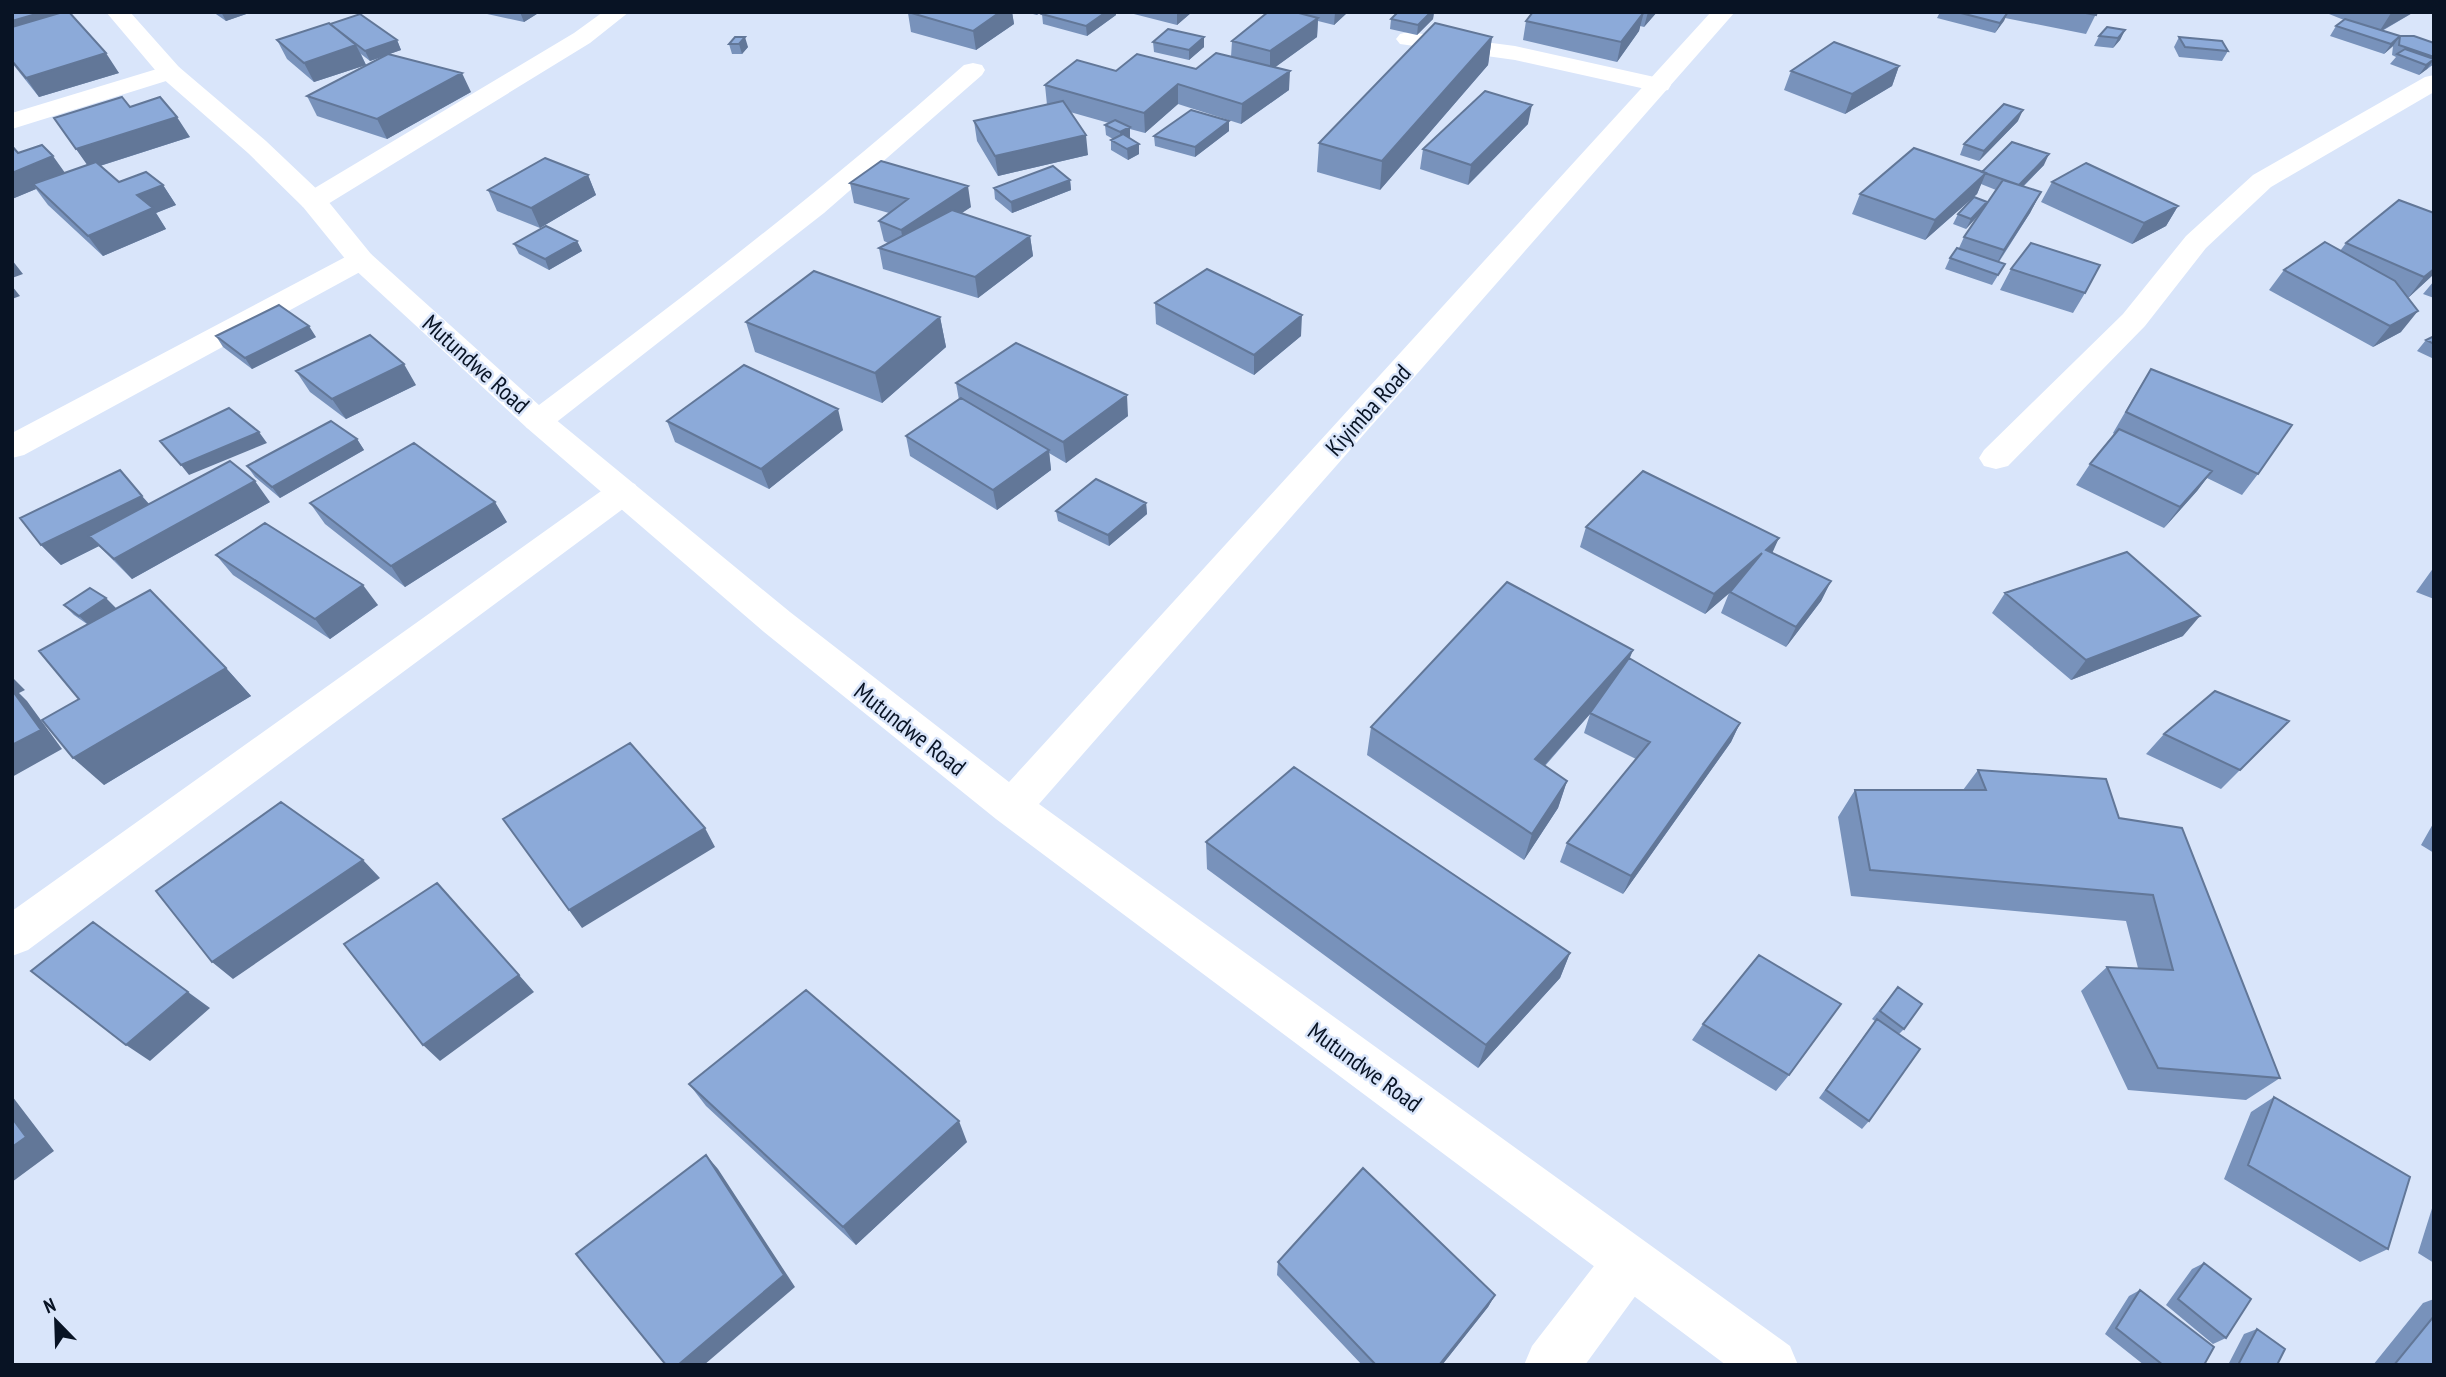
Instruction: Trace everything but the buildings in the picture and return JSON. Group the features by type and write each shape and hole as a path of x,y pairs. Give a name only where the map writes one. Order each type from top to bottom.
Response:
{"street":[{"name":"Mutundwe Road","path":"117,12 170,72 257,147 313,201 361,260 538,421 777,622 1012,807 1771,1365"},
{"path":"313,201 571,44 618,12"},
{"name":"Kiyimba Road","path":"1012,807 1724,12"},
{"path":"1408,39 1515,53 1659,85"},
{"path":"538,421 700,299 857,174 973,70"},
{"path":"12,121 170,72"},
{"path":"1996,458 2134,320 2196,242 2262,181 2434,82"},
{"path":"12,447 361,260"},
{"path":"12,936 623,492"},
{"path":"1551,1365 1629,1262"}]}
